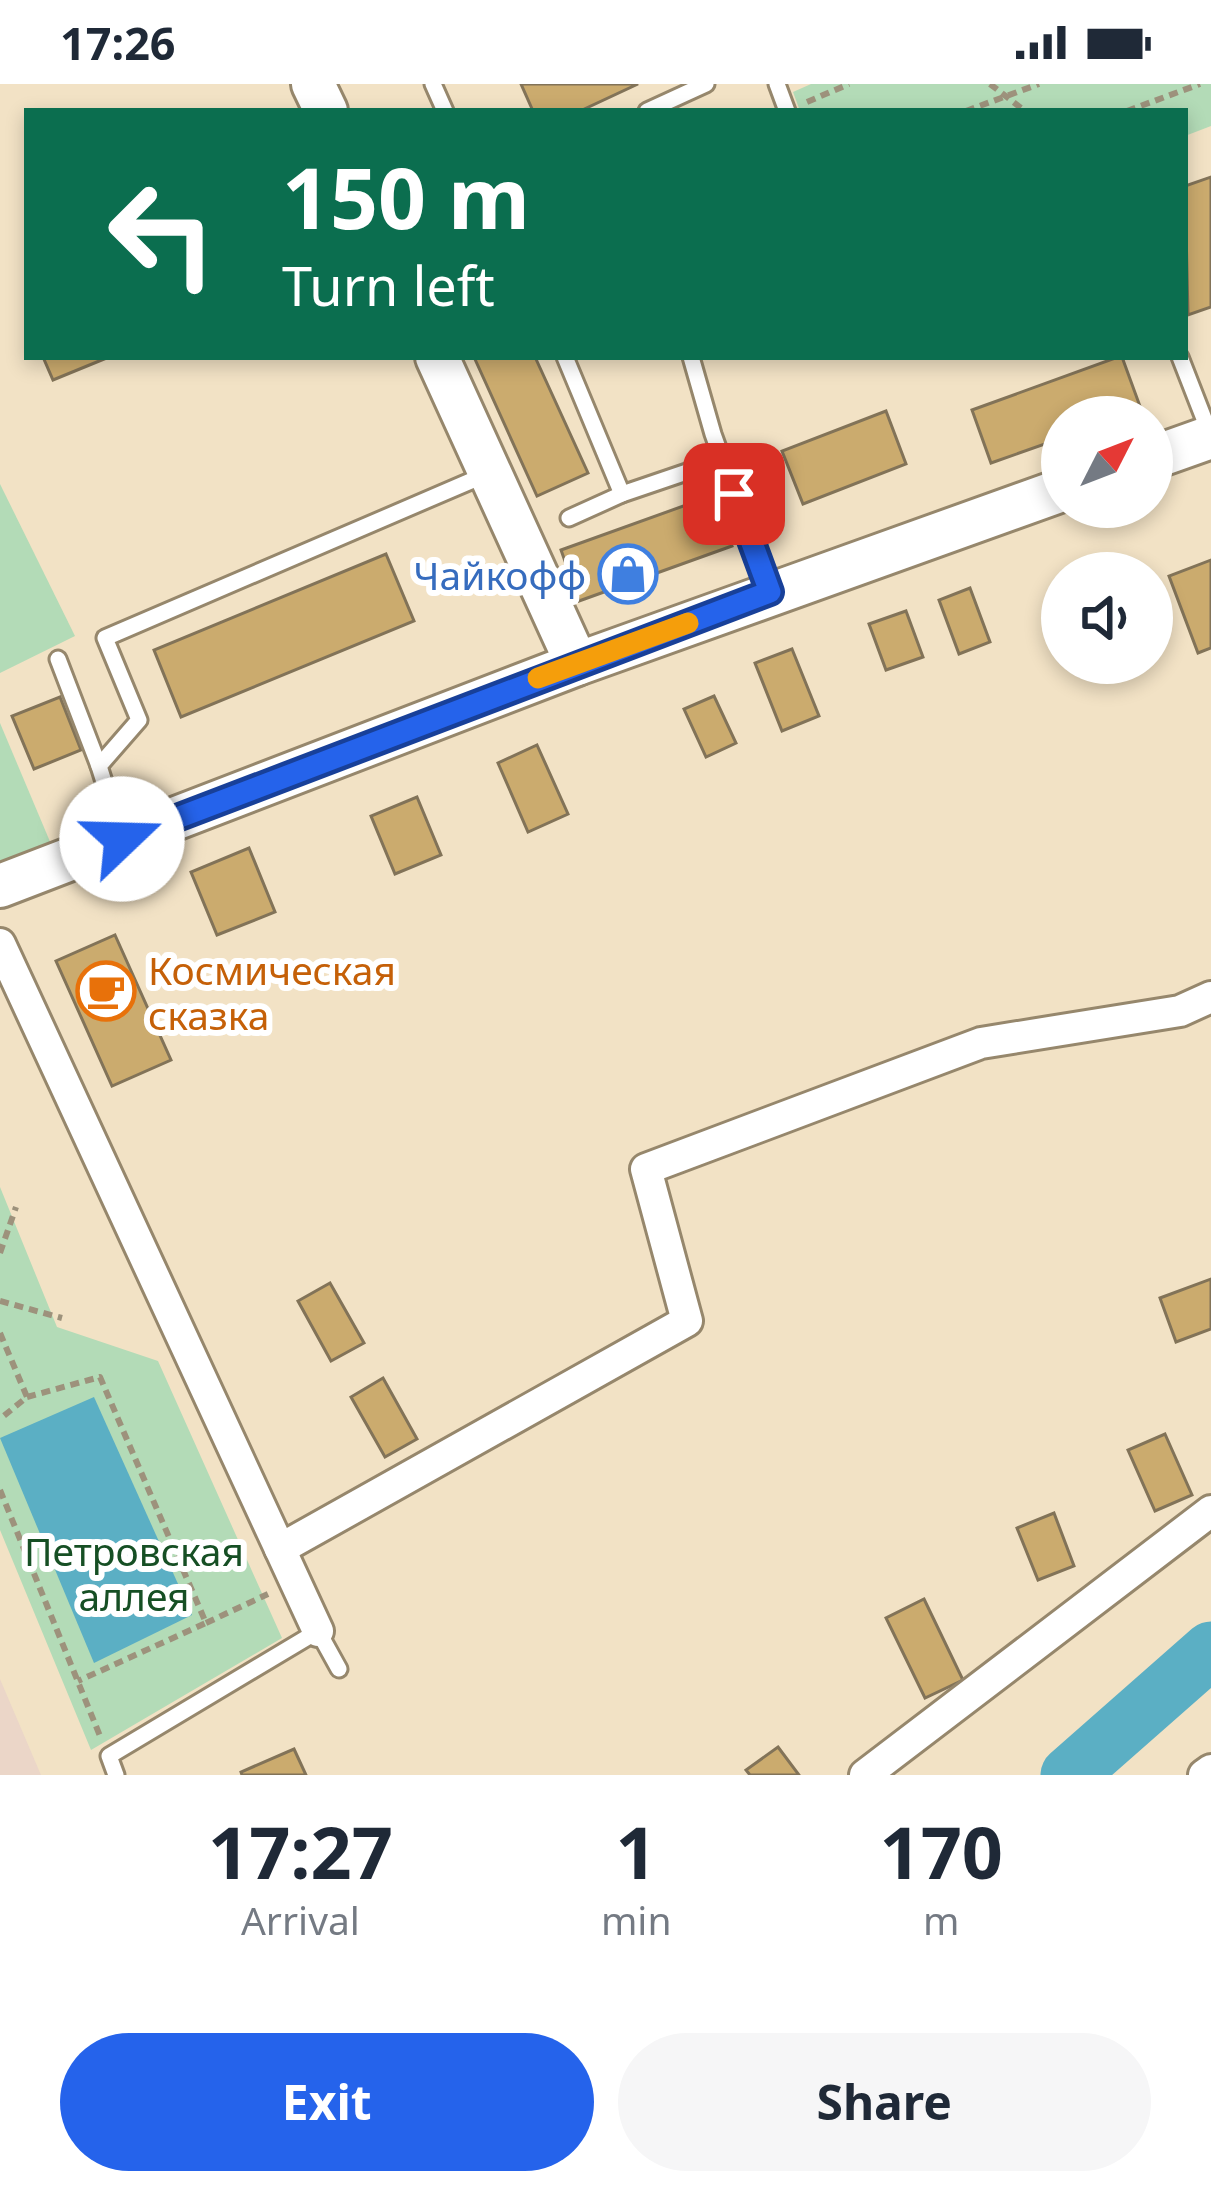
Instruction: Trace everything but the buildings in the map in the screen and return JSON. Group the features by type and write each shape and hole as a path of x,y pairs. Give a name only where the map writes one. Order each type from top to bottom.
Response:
{"main road":[{"path":"438,360 577,664"},
{"path":"1173,451 1211,437"},
{"path":"0,886 577,664 1041,497"}],"street":[{"path":"0,944 318,1631"},
{"path":"280,1549 687,1321 646,1169 981,1043 1180,1011 1211,997"},
{"path":"866,1775 1211,1511"}],"lane":[{"path":"654,108 706,84"},
{"path":"566,360 622,494"},
{"path":"692,360 770,592"},
{"path":"1181,360 1211,437"},
{"path":"569,518 622,494 722,460"},
{"path":"99,766 139,721 105,638 490,473"},
{"path":"58,659 122,839"},
{"path":"116,1775 109,1756 318,1631 339,1669"}],"path":[{"path":"794,108 849,84"},
{"path":"990,84 1021,108"},
{"path":"974,108 1039,84"},
{"path":"1135,108 1200,84"},
{"path":"0,1253 16,1207"},
{"path":"0,1301 62,1318"},
{"path":"0,1333 27,1396"},
{"path":"0,1419 27,1396 100,1377 206,1623"},
{"path":"0,1490 109,1756"},
{"path":"78,1682 273,1592"}],"shaded area":[{"path":"0,1679 41,1775 0,1775"}],"green space":[{"path":"811,84 1211,84 1211,126 1188,135 1188,108 799,108 793,92"},
{"path":"0,484 75,636 0,673"},
{"path":"0,723 51,844 0,861"},
{"name":"Петровская аллея","path":"0,1187 57,1327 158,1361 282,1638 91,1750 0,1530"}],"water":[{"path":"94,1397 192,1615 94,1663 0,1438"}],"waterway":[{"path":"1069,1775 1211,1650"}],"slow traffic":[{"path":"538,678 688,623"}],"place":[{"name":"Чайкофф","path":"628,574"},
{"name":"Космическая сказка","path":"106,991"}],"route":[{"path":"122,839 770,592 734,494"}]}
